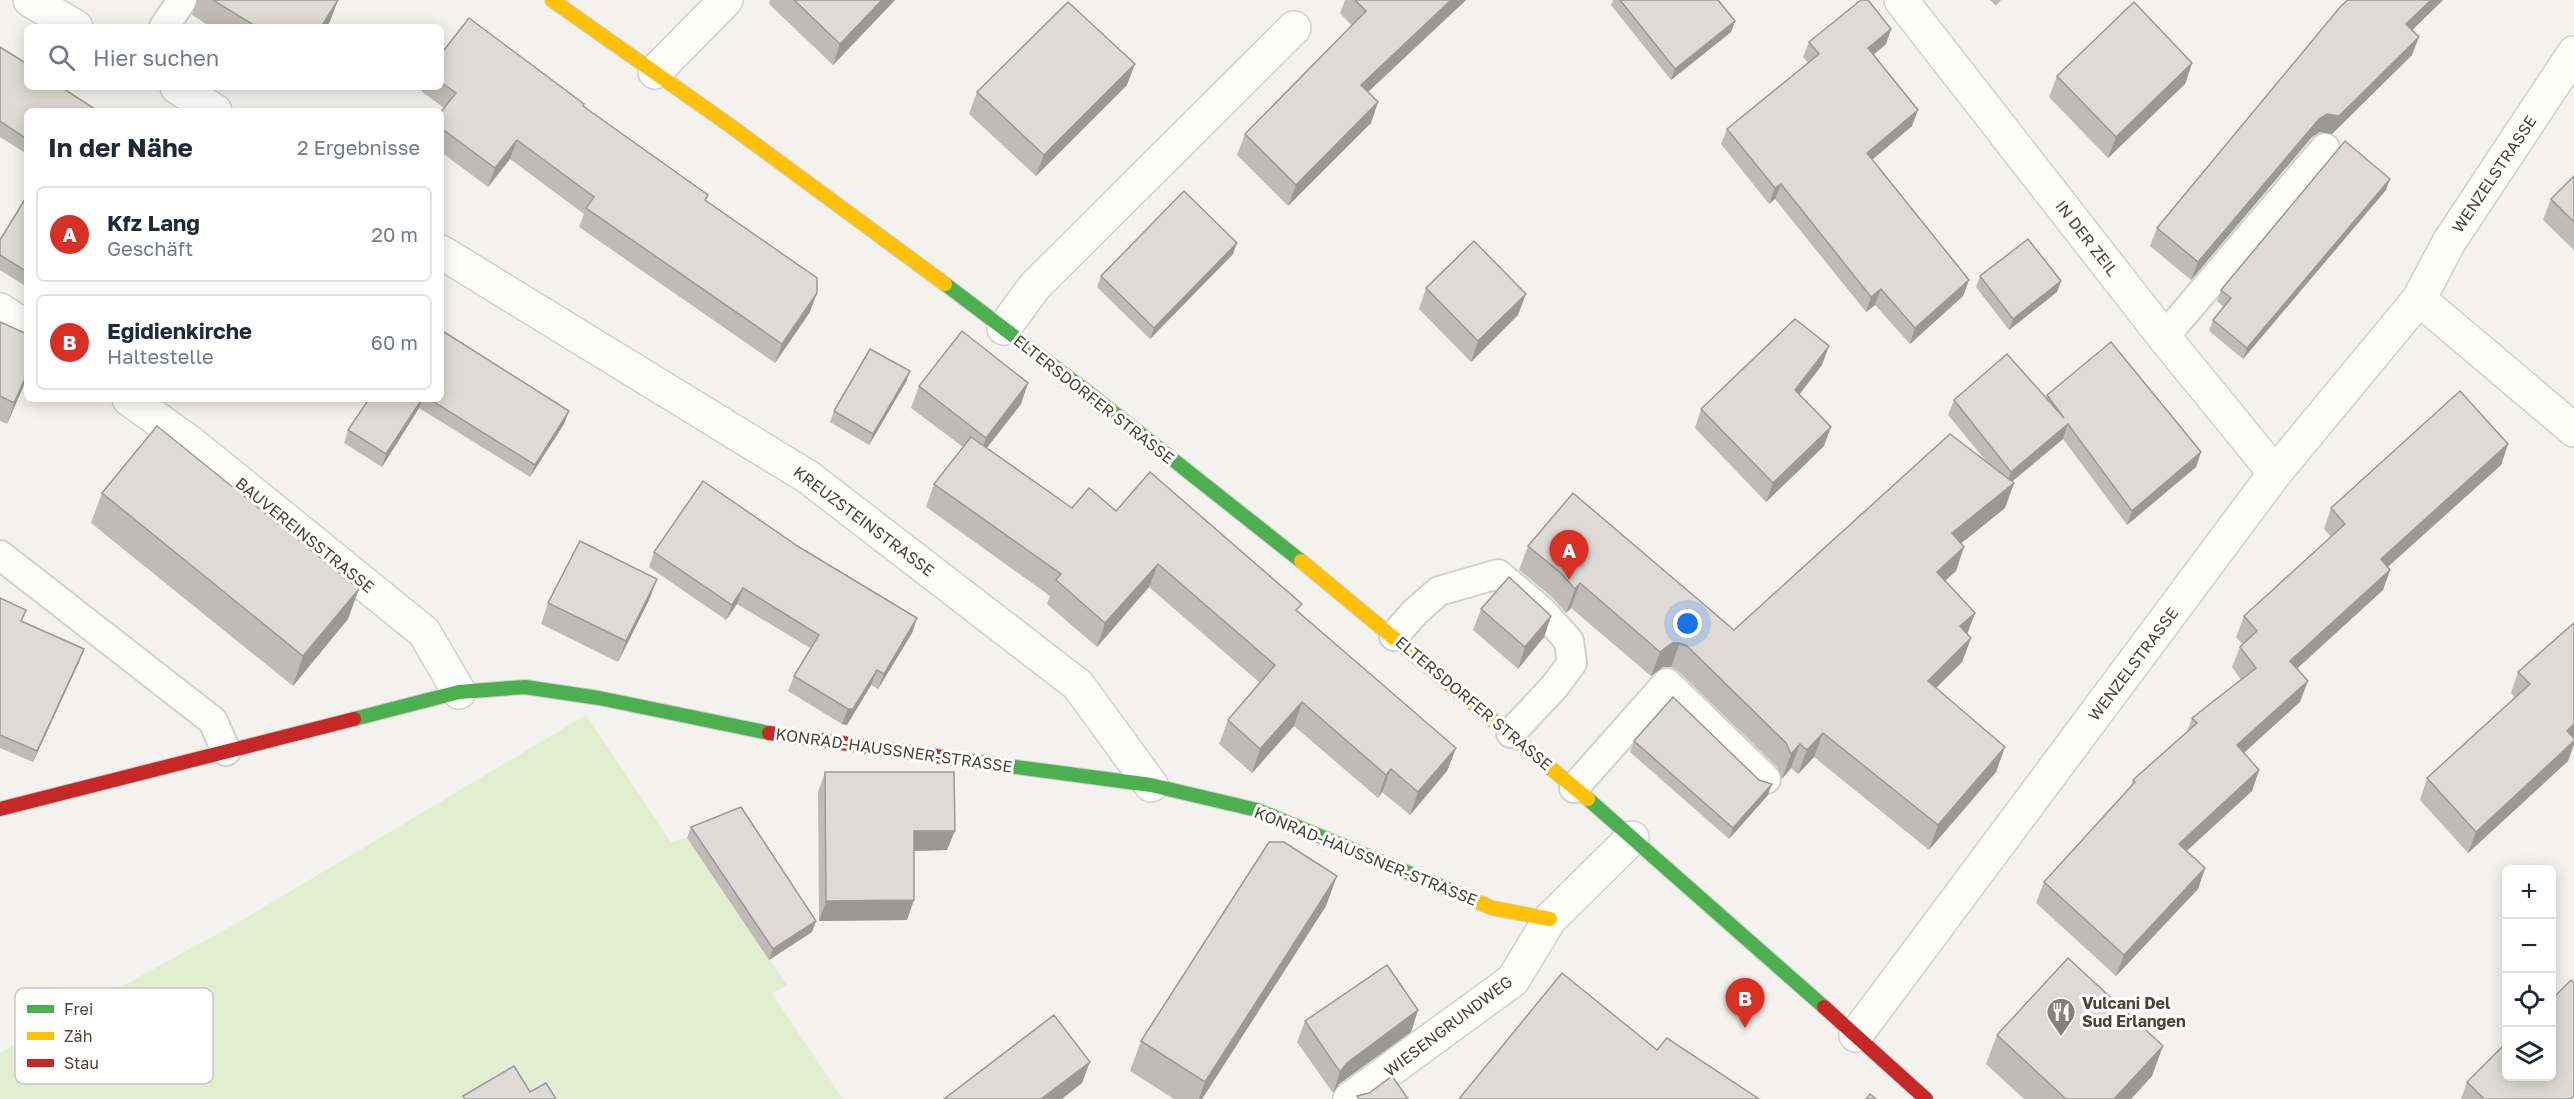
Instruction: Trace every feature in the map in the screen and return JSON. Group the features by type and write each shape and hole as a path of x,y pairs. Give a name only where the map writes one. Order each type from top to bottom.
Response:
{"street":[{"path":"30,0 71,24"},
{"name":"ELTERSDORFER STRASSE","path":"552,0 655,72 1004,328 1394,636 1632,838 1926,1099"},
{"path":"655,72 726,0"},
{"name":"IN DER ZEIL","path":"1901,0 2164,337 2275,474"},
{"name":"ELTERSDORFER STRASSE","path":"1004,328 1035,286 1294,28"},
{"name":"WENZELSTRASSE","path":"1856,1035 2275,474 2419,299 2449,242 2573,56"},
{"path":"182,90 210,108"},
{"name":"KREUZSTEINSTRASSE","path":"444,254 808,477 1078,685 1151,785"},
{"path":"2419,299 2574,430"},
{"path":"0,310 24,326"},
{"name":"BAUVEREINSSTRASSE","path":"133,402 192,444 424,632 459,692"},
{"name":"KONRAD-HAUSSNER-STRASSE","path":"0,809 459,692 525,687 610,700 708,719 755,731 1151,785 1257,810 1492,908 1550,919"},
{"name":"WIESENGRUNDWEG","path":"1350,1099 1513,981 1550,919 1632,838"}],"lane":[{"path":"166,24 182,0"},
{"path":"2164,337 2325,148"},
{"path":"0,555 213,721 226,751"},
{"path":"1394,636 1415,612 1439,591 1498,574 1542,611 1569,641 1572,663 1554,687 1511,733"},
{"path":"1574,788 1667,683 1766,779"}],"green space":[{"path":"586,715 671,842 687,838 787,985 772,993 843,1099 0,1099 0,1053 15,1045 15,1084 213,1084 213,988 119,988 232,926"}],"building":[{"path":"213,0 338,0 323,24 252,24"},
{"path":"794,0 882,0 840,44"},
{"path":"1355,0 1451,0 1361,85 1378,102 1296,185 1245,134 1366,11"},
{"path":"1620,0 1718,0 1735,21 1675,69"},
{"path":"1861,0 1868,0 1891,29 1868,48 1918,110 1867,153 1969,280 1915,328 1881,289 1871,297 1781,184 1775,188 1727,129 1819,54 1809,42"},
{"path":"2348,0 2431,0 2406,24 2419,37 2339,116 2327,114 2319,119 2198,262 2157,228"},
{"path":"1068,2 1135,64 1044,155 977,92"},
{"path":"2134,2 2192,63 2116,137 2057,76"},
{"path":"469,18 584,104 583,106 708,195 705,200 817,278 817,293 782,344 586,208 594,197 517,140 495,168 444,130 444,108 456,93 444,84 444,50"},
{"path":"0,47 24,62 24,90 66,90 93,108 24,108 24,137 0,121"},
{"path":"2345,141 2390,179 2247,348 2213,320 2231,298 2221,290"},
{"path":"2574,176 2574,222 2551,199"},
{"path":"1184,191 1237,243 1154,328 1101,276"},
{"path":"24,201 24,270 0,255 0,240"},
{"path":"2028,239 2061,281 2013,319 1980,276"},
{"path":"1474,241 1526,294 1478,341 1426,288"},
{"path":"1795,319 1829,346 1795,390 1831,427 1773,483 1701,409"},
{"path":"0,322 24,333 24,381 14,403 0,396"},
{"path":"962,331 1028,383 986,438 919,386"},
{"path":"444,332 569,411 535,465 434,402 444,402"},
{"path":"2111,342 2201,452 2132,511 2068,424 2011,472 1954,400 2007,354 2064,418 2047,395"},
{"path":"870,349 910,371 873,434 834,411"},
{"path":"2460,391 2508,444 2381,559 2390,570 2290,661 2308,681 2237,745 2259,770 2179,844 2205,868 2124,955 2044,882 2135,782 2133,780 2197,723 2192,718 2256,668 2240,647 2257,631 2244,616 2345,524 2331,508"},
{"path":"367,402 420,402 386,454 348,430"},
{"path":"157,426 359,589 303,656 102,493"},
{"path":"1950,434 2014,483 1952,533 1964,547 1937,572 1975,613 1960,626 1971,638 1928,681 2005,747 1938,825 1823,733 1807,750 1800,744 1791,754 1786,743 1687,646 1672,643 1660,652 1580,583 1575,589 1562,574 1528,546 1573,493 1734,630"},
{"path":"971,437 1072,508 1089,488 1116,511 1150,472 1302,604 1296,610 1456,748 1418,792 1391,769 1386,775 1302,702 1260,749 1228,720 1275,665 1158,564 1105,623 1056,580 1061,574 934,484"},
{"path":"703,481 799,547 917,618 884,674 877,670 853,709 848,709 794,676 819,635 743,588 732,605 654,552"},
{"path":"580,541 657,579 626,641 548,603"},
{"path":"1509,577 1551,616 1525,647 1481,609"},
{"path":"0,598 26,610 21,621 84,649 37,751 0,735"},
{"path":"2574,623 2574,724 2567,731 2574,741 2476,832 2427,778 2530,684 2518,672"},
{"path":"1673,697 1759,780 1772,784 1733,828 1634,741"},
{"path":"825,772 954,772 955,831 914,831 914,900 826,901"},
{"path":"741,807 816,921 773,949 691,827"},
{"path":"1269,842 1284,842 1337,876 1205,1082 1141,1041"},
{"name":"Vulcani Del Sud Erlangen","path":"2068,958 2163,1046 2114,1099 2066,1099 1997,1035"},
{"path":"1387,965 1418,1010 1347,1063 1340,1072 1305,1021"},
{"path":"1562,973 1657,1050 1667,1038 1759,1099 1459,1099"},
{"path":"2571,980 2574,983 2574,1096 2570,1099 2484,1099 2467,1082 2502,1047 2502,1081 2556,1081 2556,995"},
{"path":"1054,1015 1090,1062 1041,1099 944,1099"},
{"path":"514,1066 530,1092 546,1083 556,1099 465,1099 463,1096"},
{"path":"1392,1076 1408,1099 1359,1099 1357,1096 1369,1093"},
{"path":"1870,1094 1876,1099 1866,1099"}],"traffic: fast":[{"path":"945,284 1085,390 1301,561"},
{"path":"354,719 459,692 525,687 599,698 769,733"},
{"path":"964,760 1151,785 1257,810 1464,896"},
{"path":"1588,799 1824,1007"}],"traffic: slow":[{"path":"552,0 732,127 945,284"},
{"path":"1301,561 1588,799"},
{"path":"1464,896 1492,908 1550,919"}],"traffic: jam":[{"path":"0,809 354,719"},
{"path":"769,733 964,760"},
{"path":"1824,1007 1926,1099"}],"place":[{"name":"Kfz Lang","path":"1569,580"},
{"name":"Egidienkirche","path":"1745,1028"},
{"name":"Vulcani Del Sud Erlangen","path":"2061,1038"}]}
